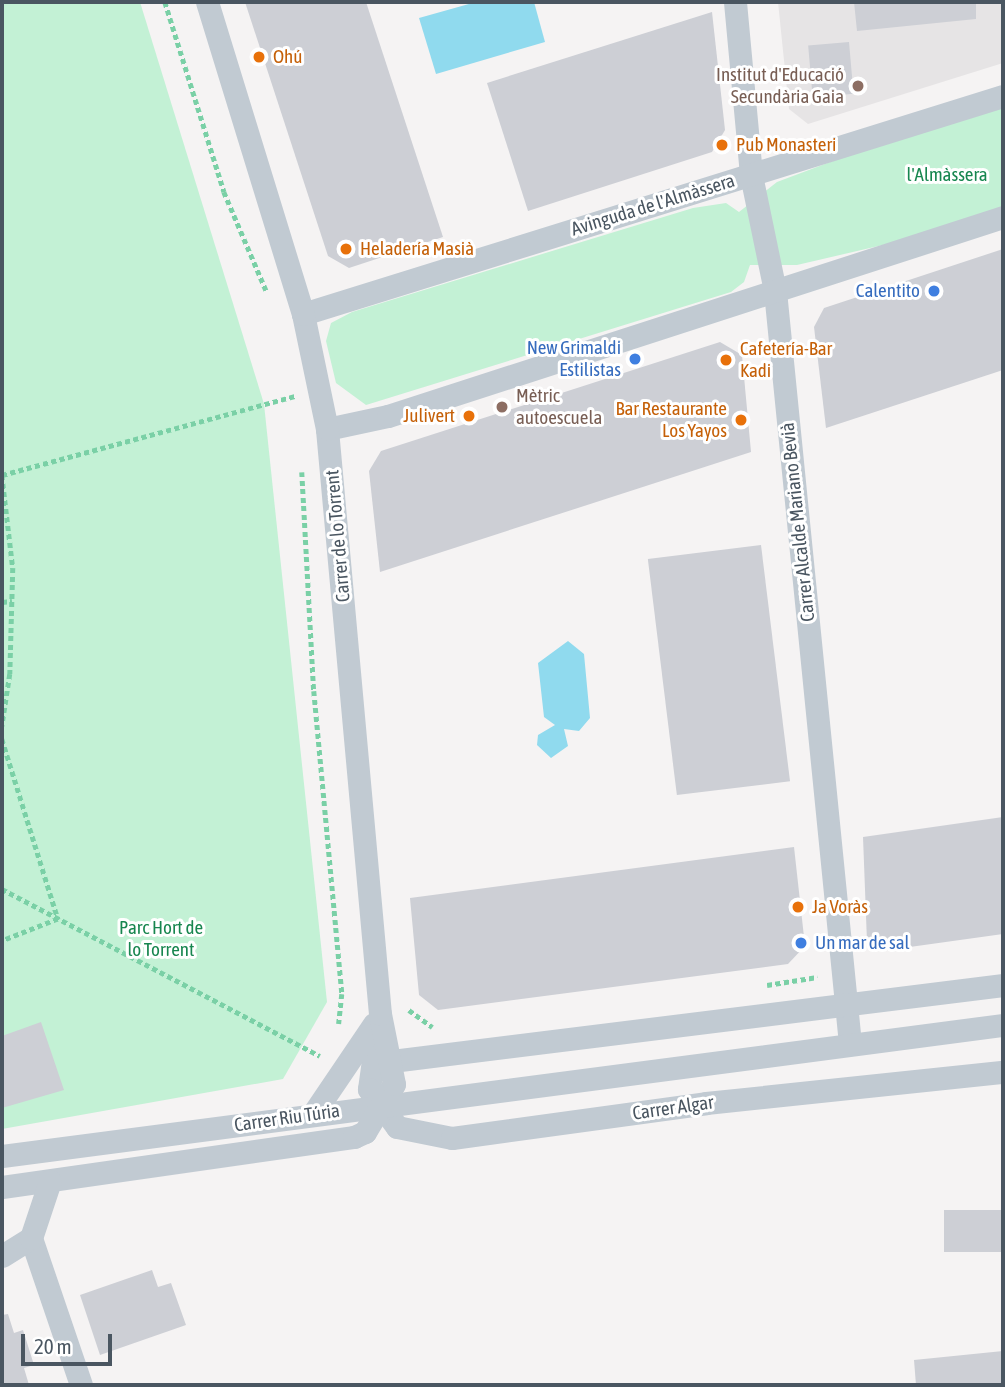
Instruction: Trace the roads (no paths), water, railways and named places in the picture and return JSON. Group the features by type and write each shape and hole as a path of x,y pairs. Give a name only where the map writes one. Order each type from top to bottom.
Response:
{"street":[{"name":"Carrer de lo Torrent","path":"195,2 225,72"},
{"name":"Carrer de lo Torrent","path":"207,2 225,72 303,314 327,429 380,1014 393,1072"},
{"name":"Carrer Alcalde Mariano Bevià","path":"735,2 751,175 775,291 850,1044"},
{"name":"Avinguda de l'Almàssera","path":"303,314 1003,96"},
{"path":"327,429 388,416 1003,217"},
{"path":"393,1072 847,1003 1003,985"},
{"name":"Carrer de lo Torrent","path":"380,1014 369,1089 397,1127"},
{"path":"313,1114 380,1014"},
{"path":"393,1072 381,1106 439,1096 1003,1025"},
{"path":"393,1072 413,1101"},
{"name":"Carrer Algar","path":"397,1127 452,1138 706,1103 1003,1072"},
{"path":"397,1127 439,1096"},
{"name":"Carrer Riu Túria","path":"2,1156 381,1106"},
{"name":"Carrer Riu Túria","path":"2,1187 206,1161 230,1153 354,1137 365,1132 381,1106"},
{"name":"Carrer Riu Túria","path":"206,1161 229,1164 368,1148 397,1127"},
{"path":"50,1181 32,1238 81,1385"},
{"path":"2,1256 32,1238"}],"water":[{"path":"476,2 534,2 545,42 436,74 419,18"},
{"path":"568,641 584,654 590,718 579,731 564,729 568,746 551,758 537,745 538,735 555,725 544,717 538,663"}],"place":[{"name":"Ohú","path":"259,57"},
{"name":"Institut d'Educació Secundària Gaia","path":"858,86"},
{"name":"Pub Monasteri","path":"722,145"},
{"name":"Heladería Masià","path":"346,249"},
{"name":"Calentito","path":"934,291"},
{"name":"New Grimaldi Estilistas","path":"635,359"},
{"name":"Cafetería-Bar Kadi","path":"726,360"},
{"name":"Mètric autoescuela","path":"502,407"},
{"name":"Julivert","path":"469,416"},
{"name":"Bar Restaurante Los Yayos","path":"741,420"},
{"name":"Ja Voràs","path":"798,907"},
{"name":"Un mar de sal","path":"801,943"}],"park label":[{"name":"l'Almàssera","path":"947,175"},
{"name":"Parc Hort de lo Torrent","path":"161,939"}]}
